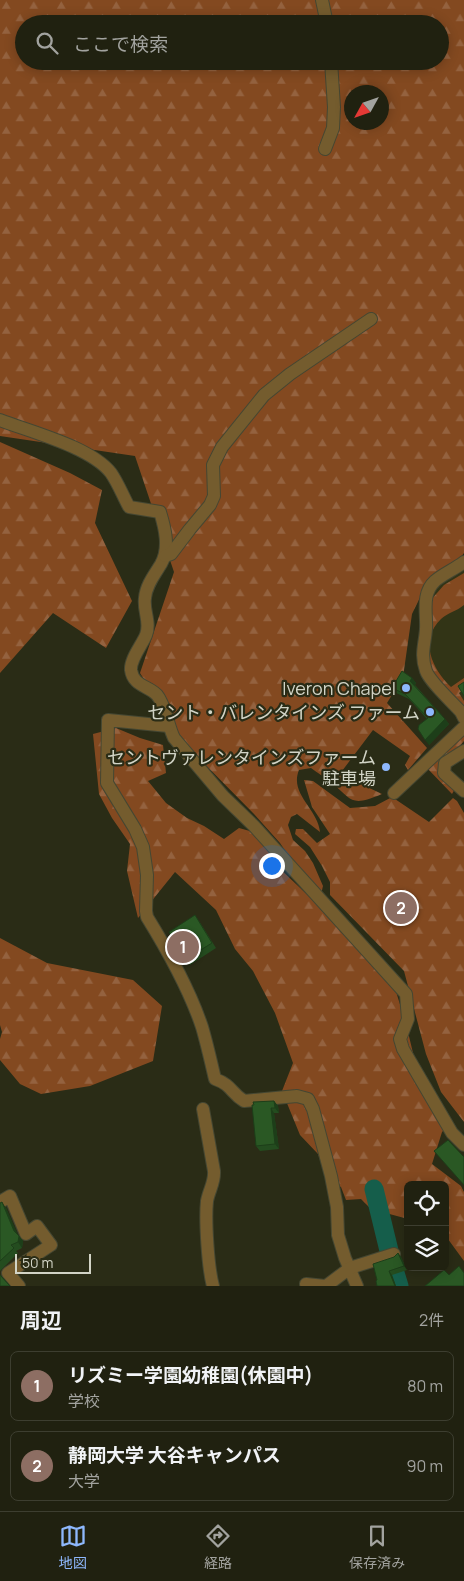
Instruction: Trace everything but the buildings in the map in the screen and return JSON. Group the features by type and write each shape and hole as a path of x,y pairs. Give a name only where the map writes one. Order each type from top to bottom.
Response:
{"street":[{"path":"322,0 325,15"},
{"path":"326,149 333,128 334,107 331,70"},
{"path":"164,556 171,554 210,505 214,496 213,465 222,447 264,395 290,374 371,319"},
{"path":"0,420 80,450 96,458 110,473 129,507 160,512 166,529 164,556 144,599 148,624 146,634 131,665 134,678 161,700 168,726 174,738 223,796 254,826 406,994 408,1019 400,1039 403,1049 452,1133 464,1145"},
{"path":"464,562 435,580 431,586 425,603 426,631 423,642 423,659 427,673 464,718"},
{"path":"168,726 108,720 107,783 135,829 143,847 147,875 147,917 187,990 202,1026 215,1079 226,1082 244,1102 297,1096 308,1100 313,1109 326,1152 335,1194 338,1235 357,1286"},
{"path":"394,793 464,727"},
{"path":"452,759 464,746"},
{"path":"464,751 445,763 444,773 464,791"},
{"path":"203,1108 215,1178 207,1200 210,1270 213,1286"},
{"path":"0,1202 10,1196 26,1234 37,1226 50,1245 8,1273 20,1286"},
{"path":"306,1284 326,1286 350,1268 390,1256"}],"shaded area":[{"path":"464,567 464,711 432,672 426,645 433,592 438,584"}],"green space":[{"path":"0,0 464,0 464,553 457,562 430,577 412,614 403,677 387,703 427,748 408,770 405,765 410,756 373,730 342,771 363,785 382,794 364,800 358,801 349,798 311,768 299,770 298,787 318,824 320,832 297,814 291,817 288,825 293,840 305,851 313,863 323,886 321,894 254,814 183,742 140,673 174,572 135,456 0,436"},
{"path":"0,442 70,473 102,490 95,523 132,601 106,648 53,613 0,673"},
{"path":"464,573 464,605 446,615 434,627 429,645 438,672 451,687 464,678 464,689 459,693 464,701 464,710 432,672 426,656 430,601 444,585"},
{"path":"116,728 163,745 166,773 148,781 166,803 187,818 224,839 239,828 257,833 278,867 334,920 394,985 414,1057 449,1125 442,1132 432,1164 461,1186 464,1192 464,1261 449,1240 449,1181 404,1181 404,1218 371,1209 361,1199 346,1200 341,1187 327,1180 318,1154 300,1135 282,1091 293,1063 275,1013 253,971 235,949 216,910 175,872 138,918 127,871 130,844 112,818 99,794 93,734"},
{"path":"464,735 464,741 446,761 456,787 452,794 427,768"},
{"path":"304,780 313,781 350,808 375,806 392,797 429,822 453,798 464,813 464,1122 441,1092 426,1054 404,971 330,895 330,882 322,866 310,847 295,834 296,829 303,829 317,843 330,834 312,807"},
{"path":"0,938 47,963 133,980 162,1006 153,1061 90,1086 41,1094 20,1084 0,1060 2,1032 0,1025"}],"waterway":[{"path":"374,1189 399,1286"}],"place":[{"name":"Iveron Chapel","path":"406,688"},
{"name":"セント・バレンタインズ ファーム","path":"430,712"},
{"name":"セントヴァレンタインズファーム 駐車場","path":"386,767"},
{"name":"静岡大学 大谷キャンパス","path":"401,908"},
{"name":"リズミー学園幼稚園(休園中)","path":"183,947"}]}
